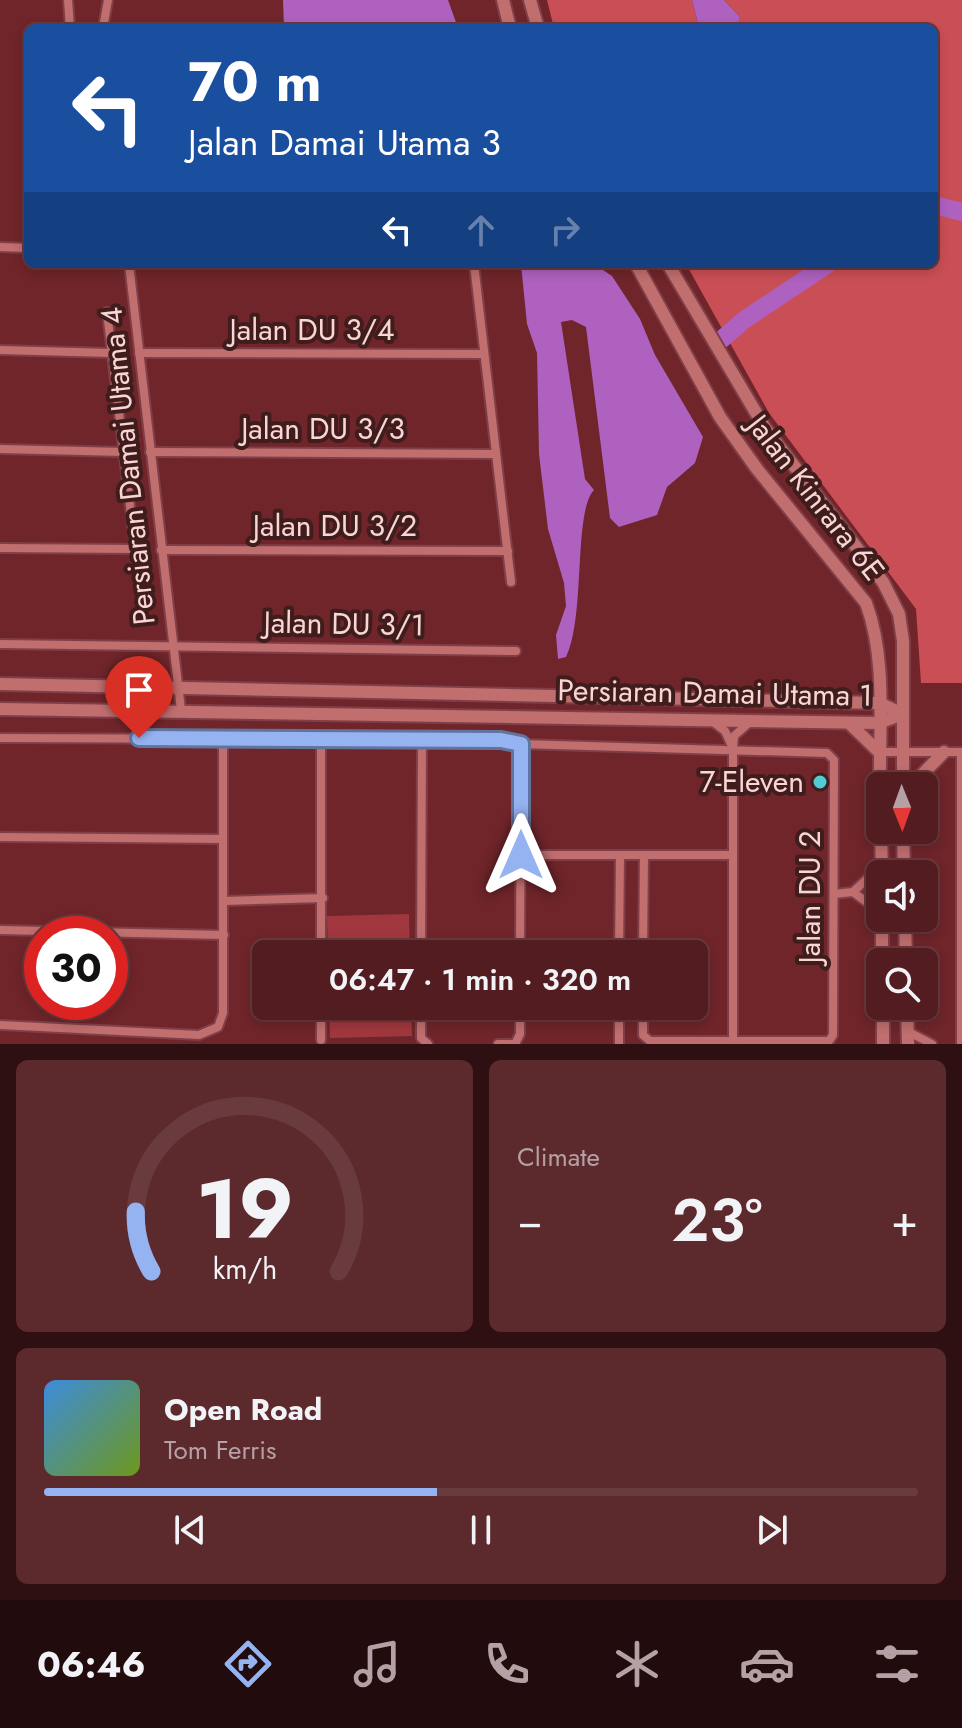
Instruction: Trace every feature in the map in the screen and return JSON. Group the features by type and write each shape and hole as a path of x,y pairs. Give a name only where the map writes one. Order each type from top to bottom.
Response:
{"street":[{"path":"68,0 70,24"},
{"path":"104,24 108,0"},
{"path":"503,0 509,24"},
{"path":"530,0 537,24"},
{"path":"0,245 24,248"},
{"name":"Persiaran Damai Utama 4","path":"129,268 181,710"},
{"path":"474,268 511,582"},
{"name":"Jalan Kinrara 6E","path":"638,268 720,417 757,469 866,603 874,625 880,772"},
{"name":"Jalan Kinrara 6E","path":"670,268 765,428 883,582 899,614 903,772"},
{"path":"107,312 140,590"},
{"path":"0,350 111,353"},
{"name":"Jalan DU 3/4","path":"139,353 484,354"},
{"path":"0,449 124,452"},
{"name":"Jalan DU 3/3","path":"150,452 496,454"},
{"path":"0,548 136,549"},
{"name":"Jalan DU 3/2","path":"161,550 508,551"},
{"name":"Jalan DU 3/1","path":"0,644 516,651"},
{"path":"853,703 878,676"},
{"name":"Persiaran Damai Utama 1","path":"0,684 879,703 903,714"},
{"name":"Persiaran Damai Utama 1","path":"0,709 848,723 879,723 903,714"},
{"path":"710,720 725,731 733,748"},
{"path":"643,1020 643,1035 650,1041 733,1040 733,748 734,736 752,721"},
{"path":"848,723 860,730 879,752 962,752 961,1044"},
{"path":"0,738 501,740 521,744 733,748"},
{"path":"0,1025 199,1035 218,1027 223,1013 223,739"},
{"path":"321,739 322,940"},
{"path":"421,940 422,739"},
{"path":"520,940 521,744"},
{"name":"Jalan DU 2","path":"733,748 822,751 834,760 833,1035 829,1041 733,1040"},
{"path":"925,772 944,752"},
{"path":"0,837 223,839"},
{"path":"521,855 733,855"},
{"path":"619,940 620,855"},
{"path":"643,940 644,855"},
{"path":"834,894 853,892 866,882"},
{"path":"853,892 866,902"},
{"path":"224,901 323,898"},
{"path":"0,930 224,935"},
{"path":"321,1020 321,1040"},
{"path":"422,1020 424,1041"},
{"path":"498,1044 515,1044 520,1034 520,1020"},
{"path":"619,1020 619,1044"},
{"path":"883,1020 883,1044"},
{"path":"907,1038 932,1044"}],"shaded area":[{"path":"283,0 448,0 457,24 284,24"},
{"path":"547,0 692,0 698,24 553,24"},
{"path":"692,0 724,0 740,17 738,24 698,24"},
{"path":"724,0 962,0 962,683 921,683 916,609 769,413 688,268 938,268 938,24 736,24 740,17"},
{"path":"521,268 600,268 612,276 640,319 655,355 703,437 695,463 667,487 657,515 619,527 610,518 586,327 572,320 561,322 585,479 594,490 584,520 572,639 566,657 558,659 556,635 566,606 564,583 548,529 539,454 537,353 527,324"},
{"path":"409,914 410,940 328,940 327,916"},
{"path":"329,1020 411,1020 412,1036 330,1038"}],"waterway":[{"path":"938,206 962,212"},
{"path":"721,340 744,320 822,268"}],"place":[{"name":"7-Eleven","path":"820,782"}],"route":[{"path":"139,738 501,740 521,744 521,855"}]}
